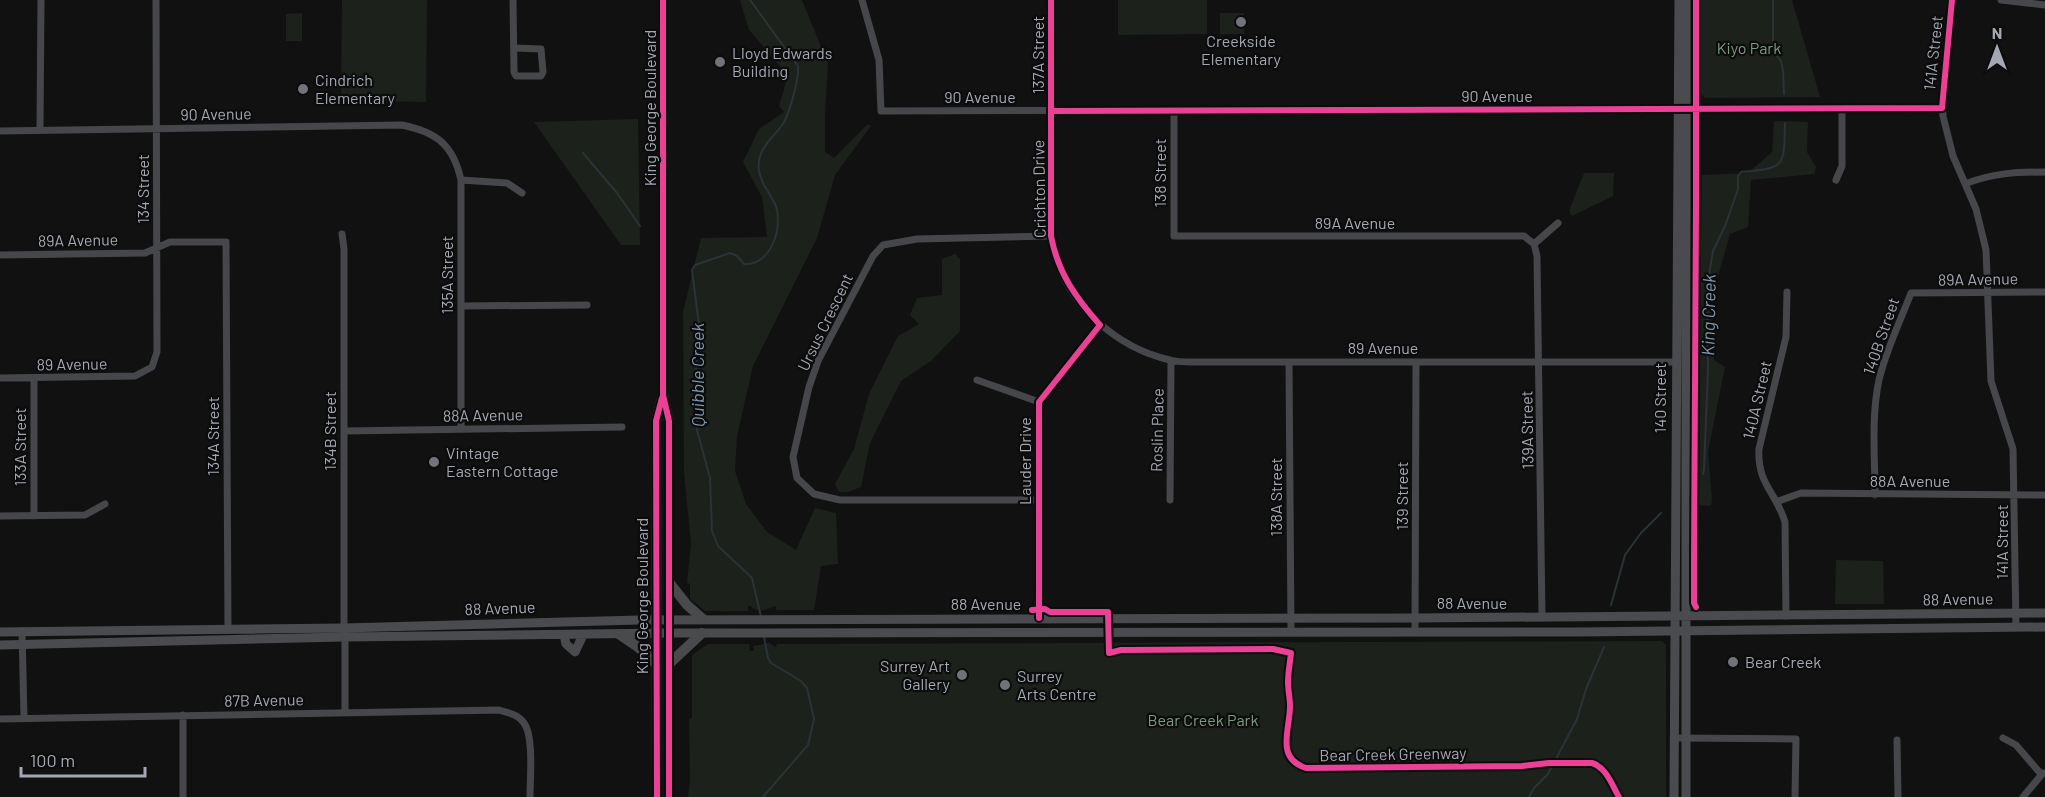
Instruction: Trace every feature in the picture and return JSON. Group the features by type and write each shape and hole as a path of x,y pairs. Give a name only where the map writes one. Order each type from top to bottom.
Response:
{"main road":[{"name":"King George Boulevard","path":"663,0 663,395 669,421 669,797"},
{"name":"140 Street","path":"1678,0 1683,109 1686,797"},
{"name":"140 Street","path":"1674,797 1675,362 1686,0"},
{"name":"King George Boulevard","path":"657,797 656,421 663,395"},
{"path":"669,582 687,605 703,619"},
{"name":"88 Avenue","path":"0,645 656,619 1687,617 2045,613"},
{"path":"1026,632 1039,619"},
{"name":"88 Avenue","path":"0,632 228,630 583,635 1687,631 2045,627"},
{"path":"669,664 702,633"},
{"path":"619,634 638,647 656,664"},
{"path":"564,635 566,644 575,651 583,635"}],"street":[{"path":"40,130 42,0"},
{"name":"134 Street","path":"143,373 152,367 157,352 156,0"},
{"path":"513,0 514,74 516,76 541,76 543,72 541,49 514,48"},
{"name":"90 Avenue","path":"862,0 879,60 881,111 1942,108"},
{"name":"137A Street","path":"1052,0 1052,111"},
{"name":"141A Street","path":"1952,0 1942,108 1950,147 1976,209 1984,235 1989,292 1991,381 2013,449 2016,627"},
{"path":"2001,0 2045,5"},
{"path":"1836,180 1842,166 1842,108"},
{"name":"138 Street","path":"1174,110 1174,236"},
{"name":"Crichton Drive","path":"1052,111 1051,236 1059,265 1069,286 1080,303 1100,325"},
{"name":"90 Avenue","path":"0,131 402,125 430,133"},
{"name":"135A Street","path":"430,133 442,141 458,164 461,180 460,429"},
{"path":"1965,184 2000,173 2045,172"},
{"path":"461,180 507,183 522,193"},
{"path":"1534,244 1558,223"},
{"name":"134B Street","path":"342,234 344,249 345,713"},
{"name":"Ursus Crescent","path":"1039,500 840,500 814,494 797,478 793,457 809,387 818,361 873,256 883,245 917,239 1051,236"},
{"name":"89A Avenue","path":"1174,236 1524,236 1534,244"},
{"name":"89A Avenue","path":"0,255 145,253 170,242 226,242"},
{"name":"134A Street","path":"226,242 228,630"},
{"name":"139A Street","path":"1534,244 1537,256 1542,617"},
{"name":"140A Street","path":"1786,616 1785,522 1761,475 1759,449 1786,337 1787,292"},
{"name":"89A Avenue","path":"1911,293 2045,292"},
{"name":"140B Street","path":"1875,495 1875,427 1879,381 1885,359 1911,293"},
{"path":"461,306 587,305"},
{"name":"89 Avenue","path":"1100,325 1119,339 1145,352 1171,361 1675,362"},
{"name":"Lauder Drive","path":"1039,619 1039,402 1100,325"},
{"name":"Roslin Place","path":"1170,500 1171,361"},
{"name":"138A Street","path":"1289,362 1291,632"},
{"name":"139 Street","path":"1415,631 1416,362"},
{"name":"89 Avenue","path":"0,378 135,376 143,373"},
{"name":"133A Street","path":"34,378 34,516"},
{"path":"977,380 1039,402"},
{"name":"88A Avenue","path":"344,430 622,427"},
{"name":"88A Avenue","path":"1776,502 1801,493 2045,495"},
{"path":"0,516 85,515 105,504"},
{"path":"22,632 24,718"},
{"name":"87B Avenue","path":"0,719 499,710 513,714 525,724 529,739 530,797"},
{"path":"183,715 183,797"},
{"path":"1674,738 1796,739 1795,797"},
{"path":"2003,738 2016,745 2043,773 2023,797"},
{"path":"1897,740 1898,797"}],"green space":[{"path":"342,0 427,0 426,102 341,101"},
{"path":"740,0 802,0 828,64 825,152 834,158 868,124 871,126 835,175 817,238 753,366 737,436 735,471 746,504 767,532 796,550 815,508 836,513 838,564 821,566 814,610 776,610 776,606 761,611 748,606 748,611 705,611 690,599 690,584 687,583 691,543 684,473 683,312 701,238 767,237 762,197 743,162 759,129 784,112 779,106 788,75 749,30"},
{"path":"1118,0 1207,0 1207,34 1118,35"},
{"name":"Kiyo Park","path":"1699,0 1792,0 1820,97 1705,98 1699,92"},
{"path":"302,13 302,41 286,41 286,14"},
{"path":"1220,13 1244,13 1244,34 1220,34"},
{"path":"638,119 640,245 621,245 534,122"},
{"path":"1774,121 1808,122 1807,152 1816,167 1814,174 1751,180 1748,227 1730,234 1711,301 1714,360 1725,367 1708,452 1712,499 1711,506 1697,505 1702,175 1748,173 1772,152"},
{"path":"1584,173 1614,173 1613,196 1572,216 1569,211"},
{"path":"955,254 960,259 960,331 931,361 901,381 870,443 861,487 848,492 839,492 835,484 854,449 869,394 898,336 919,324 910,315 917,298 942,295 942,259"},
{"path":"1836,560 1883,561 1884,604 1835,604"},
{"name":"Bear Creek Park","path":"1662,641 1666,645 1666,797 688,797 692,655 708,644 749,644 750,651 754,651 753,646 769,643 776,647 777,644"}],"waterway":[{"name":"Quibble Creek","path":"750,0 798,66 796,87 786,119 762,150 759,163 762,180 775,204 777,233 768,251 754,263 744,264 737,256 730,253 695,265 692,270 699,325 696,364 697,430 710,478 712,531 718,546 752,578 761,617"},
{"name":"King Creek","path":"1773,0 1773,51 1781,61 1784,94"},
{"name":"King Creek","path":"1703,474 1708,369 1707,287 1713,251 1738,189 1738,176 1741,172 1767,169 1780,162 1783,157 1785,123"},
{"path":"583,153 617,193 640,226"},
{"name":"King Creek","path":"1611,605 1625,555 1641,533 1661,513"},
{"name":"Quibble Creek","path":"763,797 808,745 814,719 807,688 801,681 771,663 764,637"},
{"name":"King Creek","path":"1529,797 1534,788 1548,774 1577,719 1586,689 1604,647"}],"cycle path":[{"path":"663,0 663,395 669,421 669,797"},
{"path":"1039,618 1039,402 1100,325 1069,284 1058,262 1051,236 1051,0"},
{"path":"1696,0 1694,563 1694,603 1696,607"},
{"path":"1052,111 1942,108 1952,0"},
{"path":"657,797 656,421 662,398"},
{"name":"Bear Creek Greenway","path":"1032,610 1108,612 1109,653 1121,650 1273,649 1291,653 1288,678 1290,706 1287,750 1296,763 1306,768 1592,763 1605,772 1619,797"}],"place":[{"name":"Creekside Elementary","path":"1241,22"},
{"name":"Lloyd Edwards Building","path":"720,62"},
{"name":"Cindrich Elementary","path":"303,89"},
{"name":"Vintage Eastern Cottage","path":"434,462"},
{"name":"Bear Creek","path":"1733,662"},
{"name":"Surrey Art Gallery","path":"962,675"},
{"name":"Surrey Arts Centre","path":"1005,685"}]}
